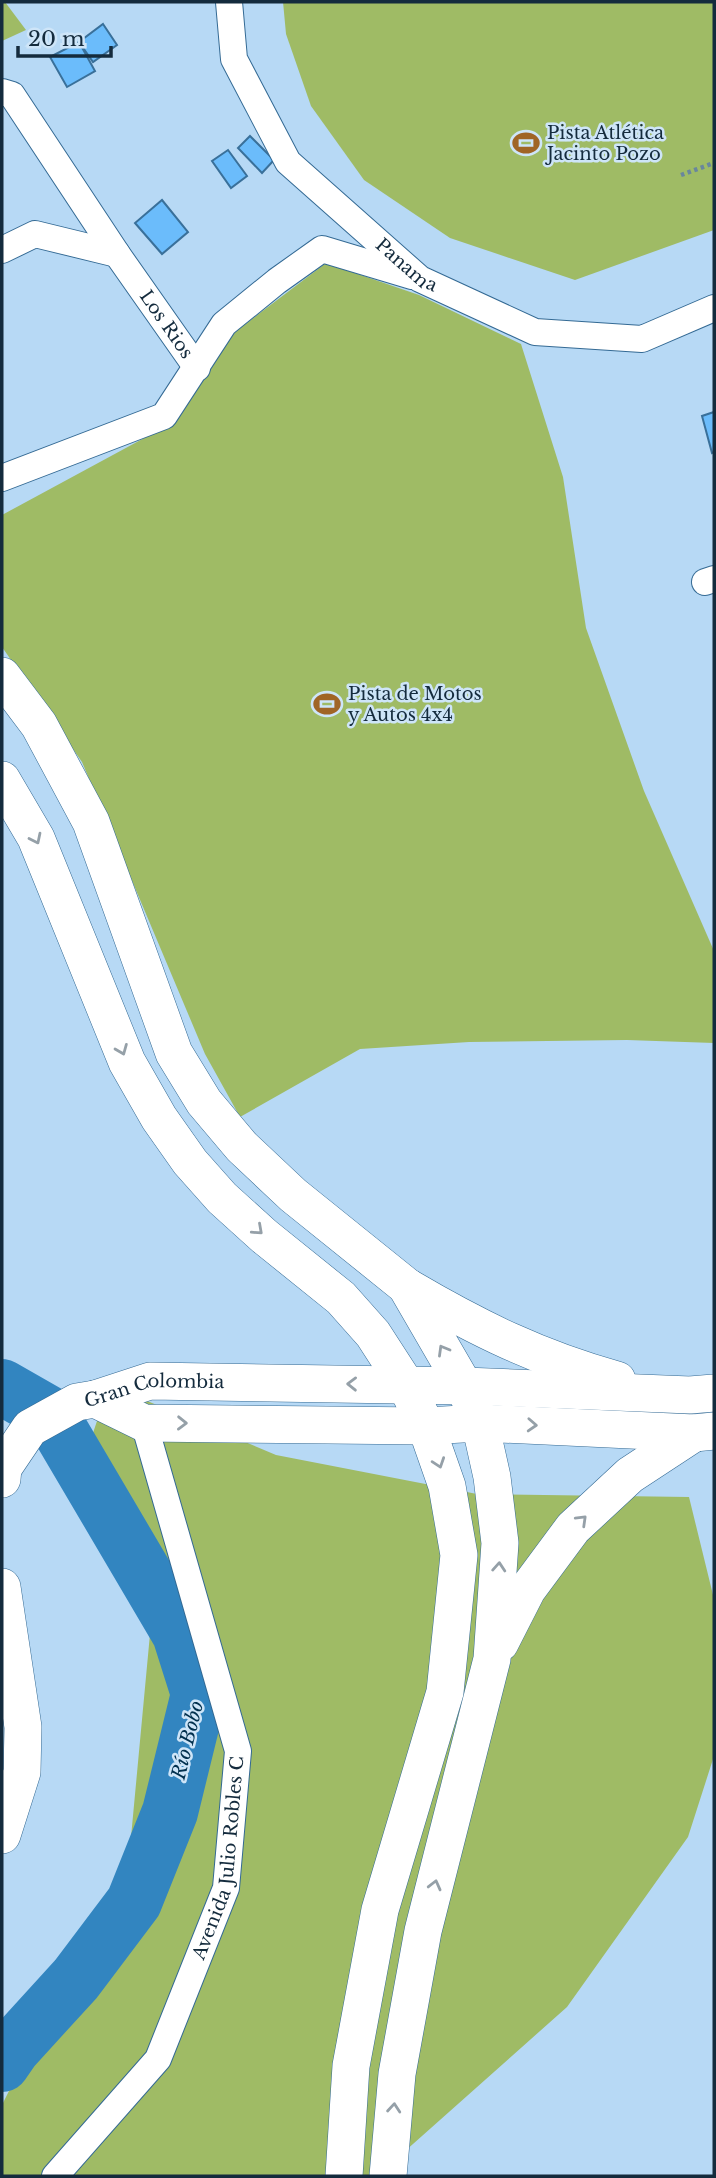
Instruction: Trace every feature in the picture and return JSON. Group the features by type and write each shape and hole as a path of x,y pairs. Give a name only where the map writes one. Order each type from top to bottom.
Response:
{"main road":[{"path":"2,676 39,725 91,822 174,1053 204,1102 242,1147 285,1187 405,1286 472,1325 542,1356 614,1379 702,1394"},
{"path":"2,780 36,838 127,1062 159,1118 190,1162 222,1198 341,1298 373,1334 406,1385 426,1426 447,1486 459,1555 445,1692 380,1910 351,2066 344,2176"},
{"path":"388,2176 397,2074 423,1931 492,1659 500,1543 492,1477 480,1423 464,1387 405,1286"},
{"name":"Gran Colombia","path":"81,1403 149,1381 702,1394"},
{"path":"2,1479 2,1468 30,1428 81,1403"},
{"name":"Gran Colombia","path":"81,1403 144,1423 426,1426 480,1423 704,1432"},
{"path":"492,1659 527,1590 573,1528 630,1475 704,1432"},
{"path":"2,1587 9,1694 23,1727 22,1772 2,1835"}],"street":[{"name":"Panama","path":"229,2 234,59 288,162 420,279 535,332 642,339 714,308"},
{"name":"Los Rios","path":"2,92 12,95 117,254 197,368 224,324 322,249 420,279"},
{"path":"2,250 34,234 117,254"},
{"path":"2,478 164,416 197,368"},
{"name":"Avenida Julio Robles C","path":"55,2176 158,2059 226,1888 238,1751 144,1423"}],"path":[{"path":"681,176 714,163"}],"green space":[{"path":"2,2 5,2 26,30 2,41"},
{"name":"Pista Atlética Jacinto Pozo","path":"283,2 714,2 714,230 575,280 450,238 364,180 311,106 286,34"},
{"name":"Pista de Motos y Autos 4x4","path":"326,263 419,295 521,344 563,477 586,628 644,791 714,951 714,1043 627,1040 469,1042 360,1049 240,1117 205,1054 82,762 2,647 2,515 172,423 235,332"},
{"path":"109,1385 276,1455 477,1494 689,1497 714,1599 714,1756 688,1837 567,2007 377,2176 2,2176 2,2105 130,1848 150,1634 139,1533 89,1445"}],"building":[{"path":"103,24 117,45 93,62 79,42"},
{"path":"79,42 95,71 67,87 50,57"},
{"path":"250,136 274,160 262,173 238,148"},
{"path":"228,150 247,176 231,188 212,161"},
{"path":"162,200 188,232 162,254 135,223"},
{"path":"714,412 714,452 712,453 702,416"}],"waterway":[{"name":"Río Bobo","path":"2,1387 51,1415 180,1634 199,1694 170,1812 134,1902 76,1979 13,2048 2,2064"}],"place":[{"name":"Pista Atlética Jacinto Pozo","path":"526,143"},
{"name":"Pista de Motos y Autos 4x4","path":"327,704"}]}
